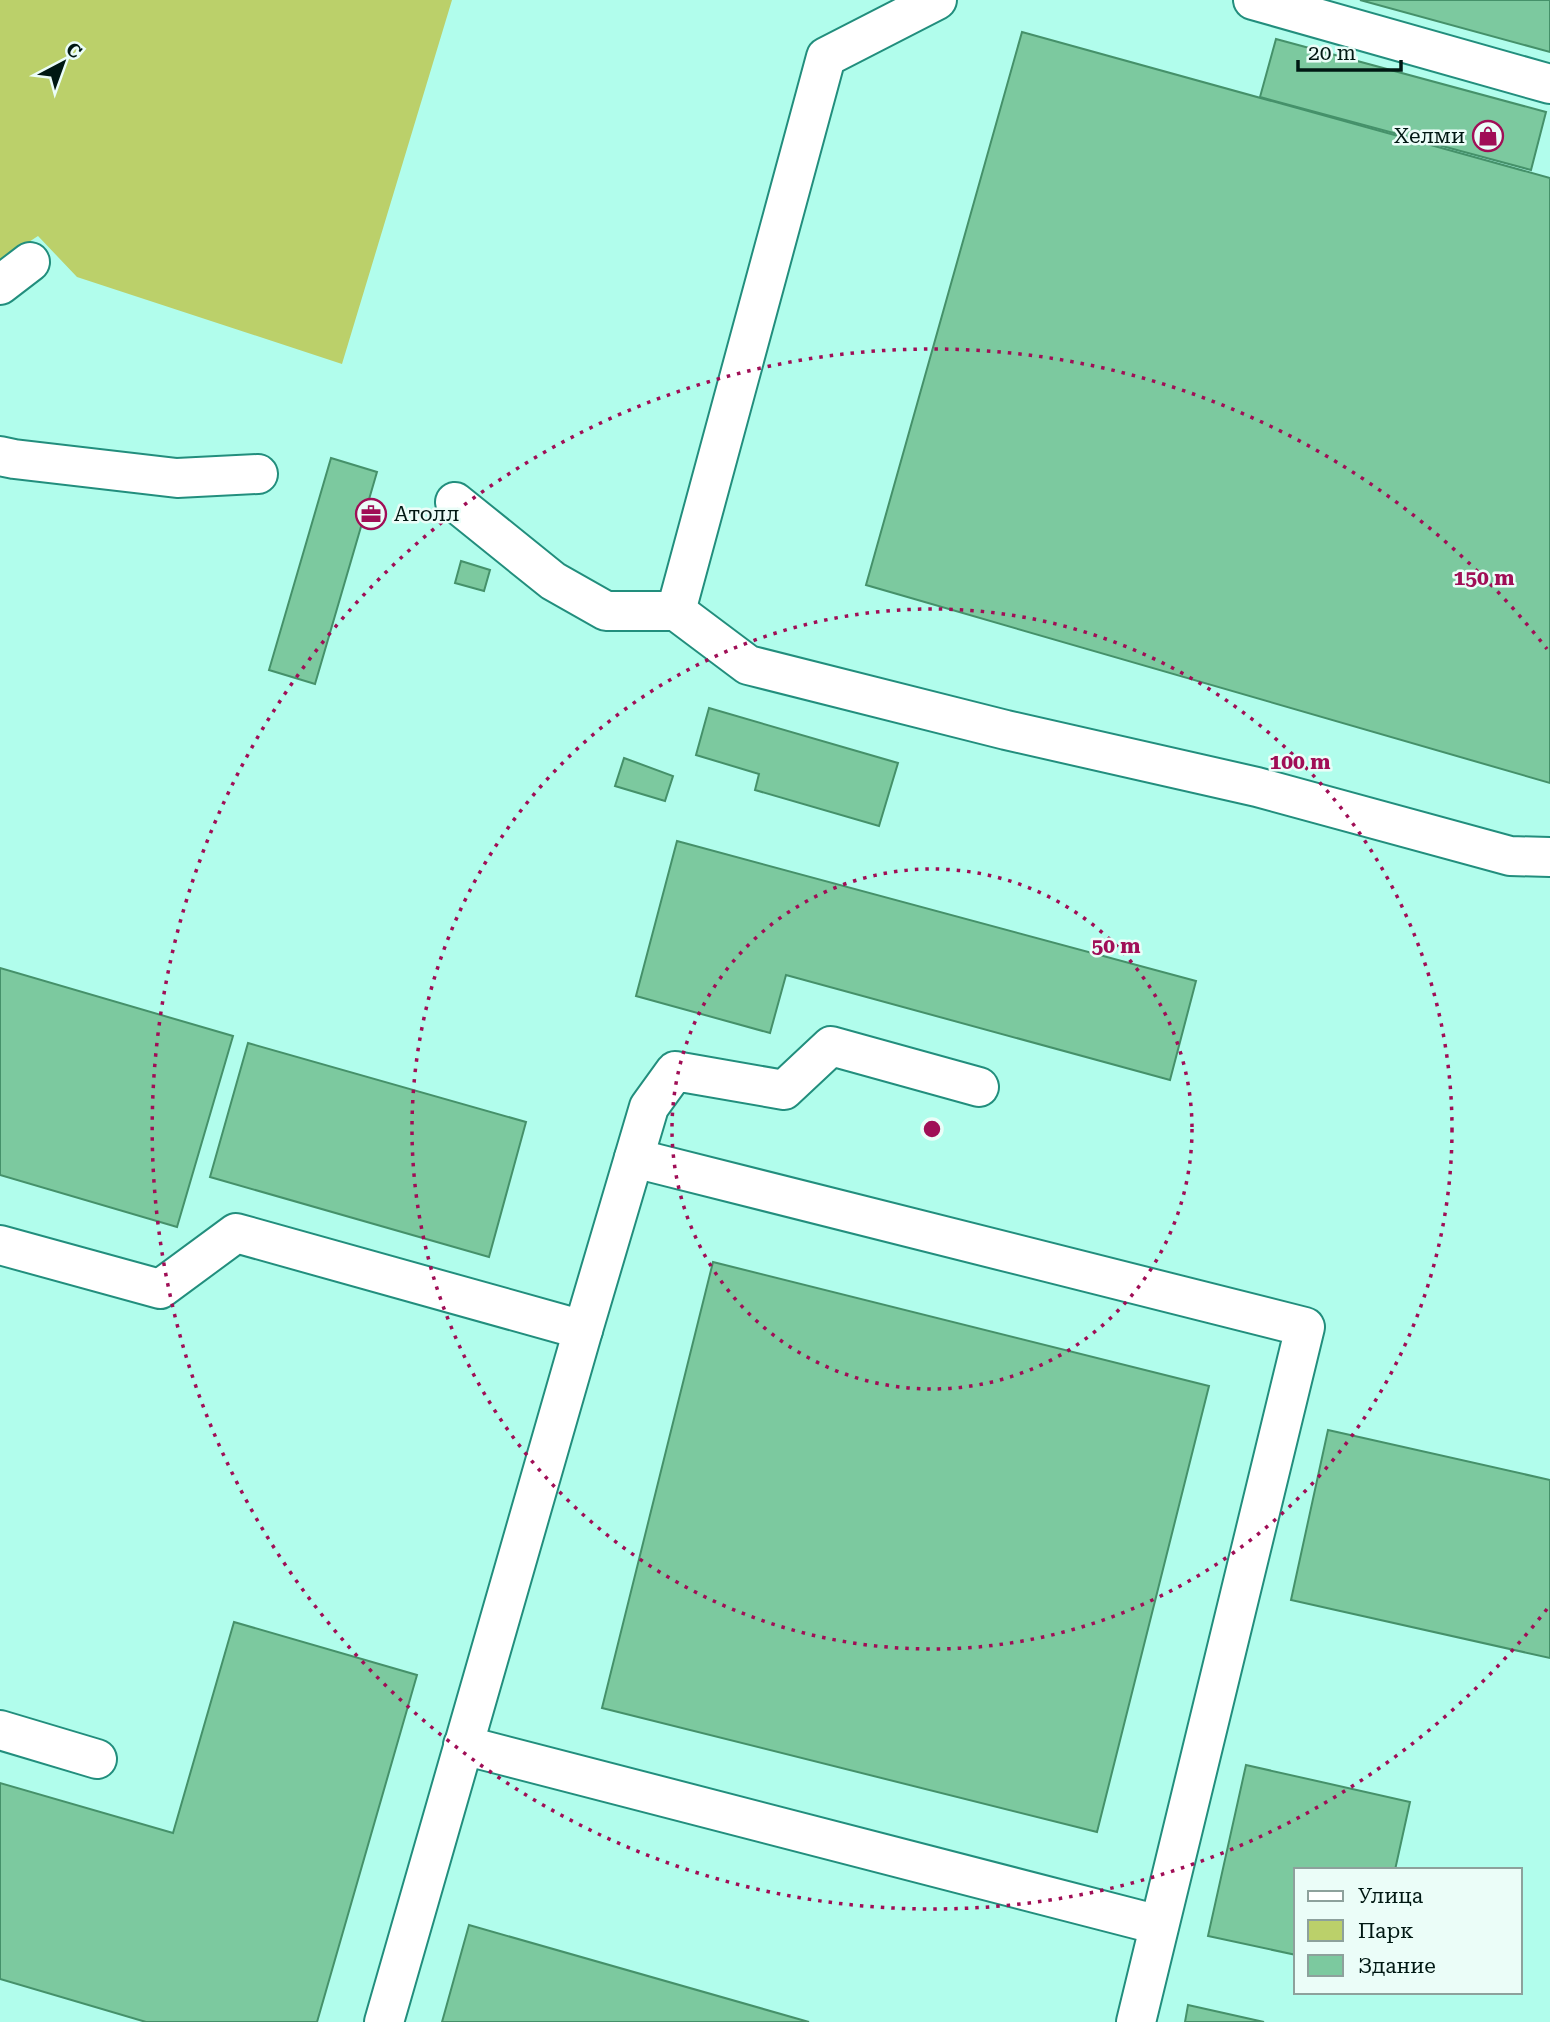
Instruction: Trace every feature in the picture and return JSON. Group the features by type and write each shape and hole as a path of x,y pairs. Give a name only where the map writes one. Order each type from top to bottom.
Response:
{"lane":[{"path":"676,611 826,57 937,0"},
{"path":"1253,0 1550,84"},
{"path":"0,285 30,262"},
{"path":"0,456 177,478 258,474"},
{"path":"455,502 553,580 606,611 676,611 748,665 1006,730 1257,787 1510,856 1550,857"},
{"path":"384,2022 649,1107 675,1071 784,1090 831,1046 979,1087"},
{"path":"634,1158 1305,1327 1136,2022"},
{"path":"0,1245 160,1289 236,1233 583,1330"},
{"path":"0,1730 97,1759"},
{"path":"463,1745 1159,1925"}],"green space":[{"path":"0,0 452,0 342,364 77,277 38,236 0,261"}],"building":[{"path":"1360,0 1550,0 1550,52"},
{"path":"1022,32 1550,178 1550,783 866,585"},
{"path":"1276,39 1546,112 1531,170 1260,97"},
{"path":"331,458 377,472 315,684 269,670"},
{"path":"461,561 490,570 484,591 455,583"},
{"path":"709,708 898,763 879,826 755,790 759,774 696,755"},
{"path":"624,758 673,776 665,801 615,786"},
{"path":"677,841 1196,981 1170,1080 786,975 770,1033 636,996"},
{"path":"0,968 233,1036 177,1227 0,1175"},
{"path":"248,1043 526,1122 489,1257 210,1177"},
{"path":"713,1262 1209,1386 1097,1832 602,1708"},
{"path":"1328,1430 1550,1480 1550,1658 1291,1600"},
{"path":"234,1622 417,1675 317,2022 146,2022 0,1979 0,1783 173,1833"},
{"path":"1246,1765 1410,1802 1395,1868 1294,1868 1294,1955 1208,1936"},
{"path":"469,1925 809,2022 442,2022"},
{"path":"1188,2005 1264,2022 1185,2022"}],"place":[{"name":"Хелми","path":"1488,136"},
{"name":"Атолл","path":"371,514"}]}
